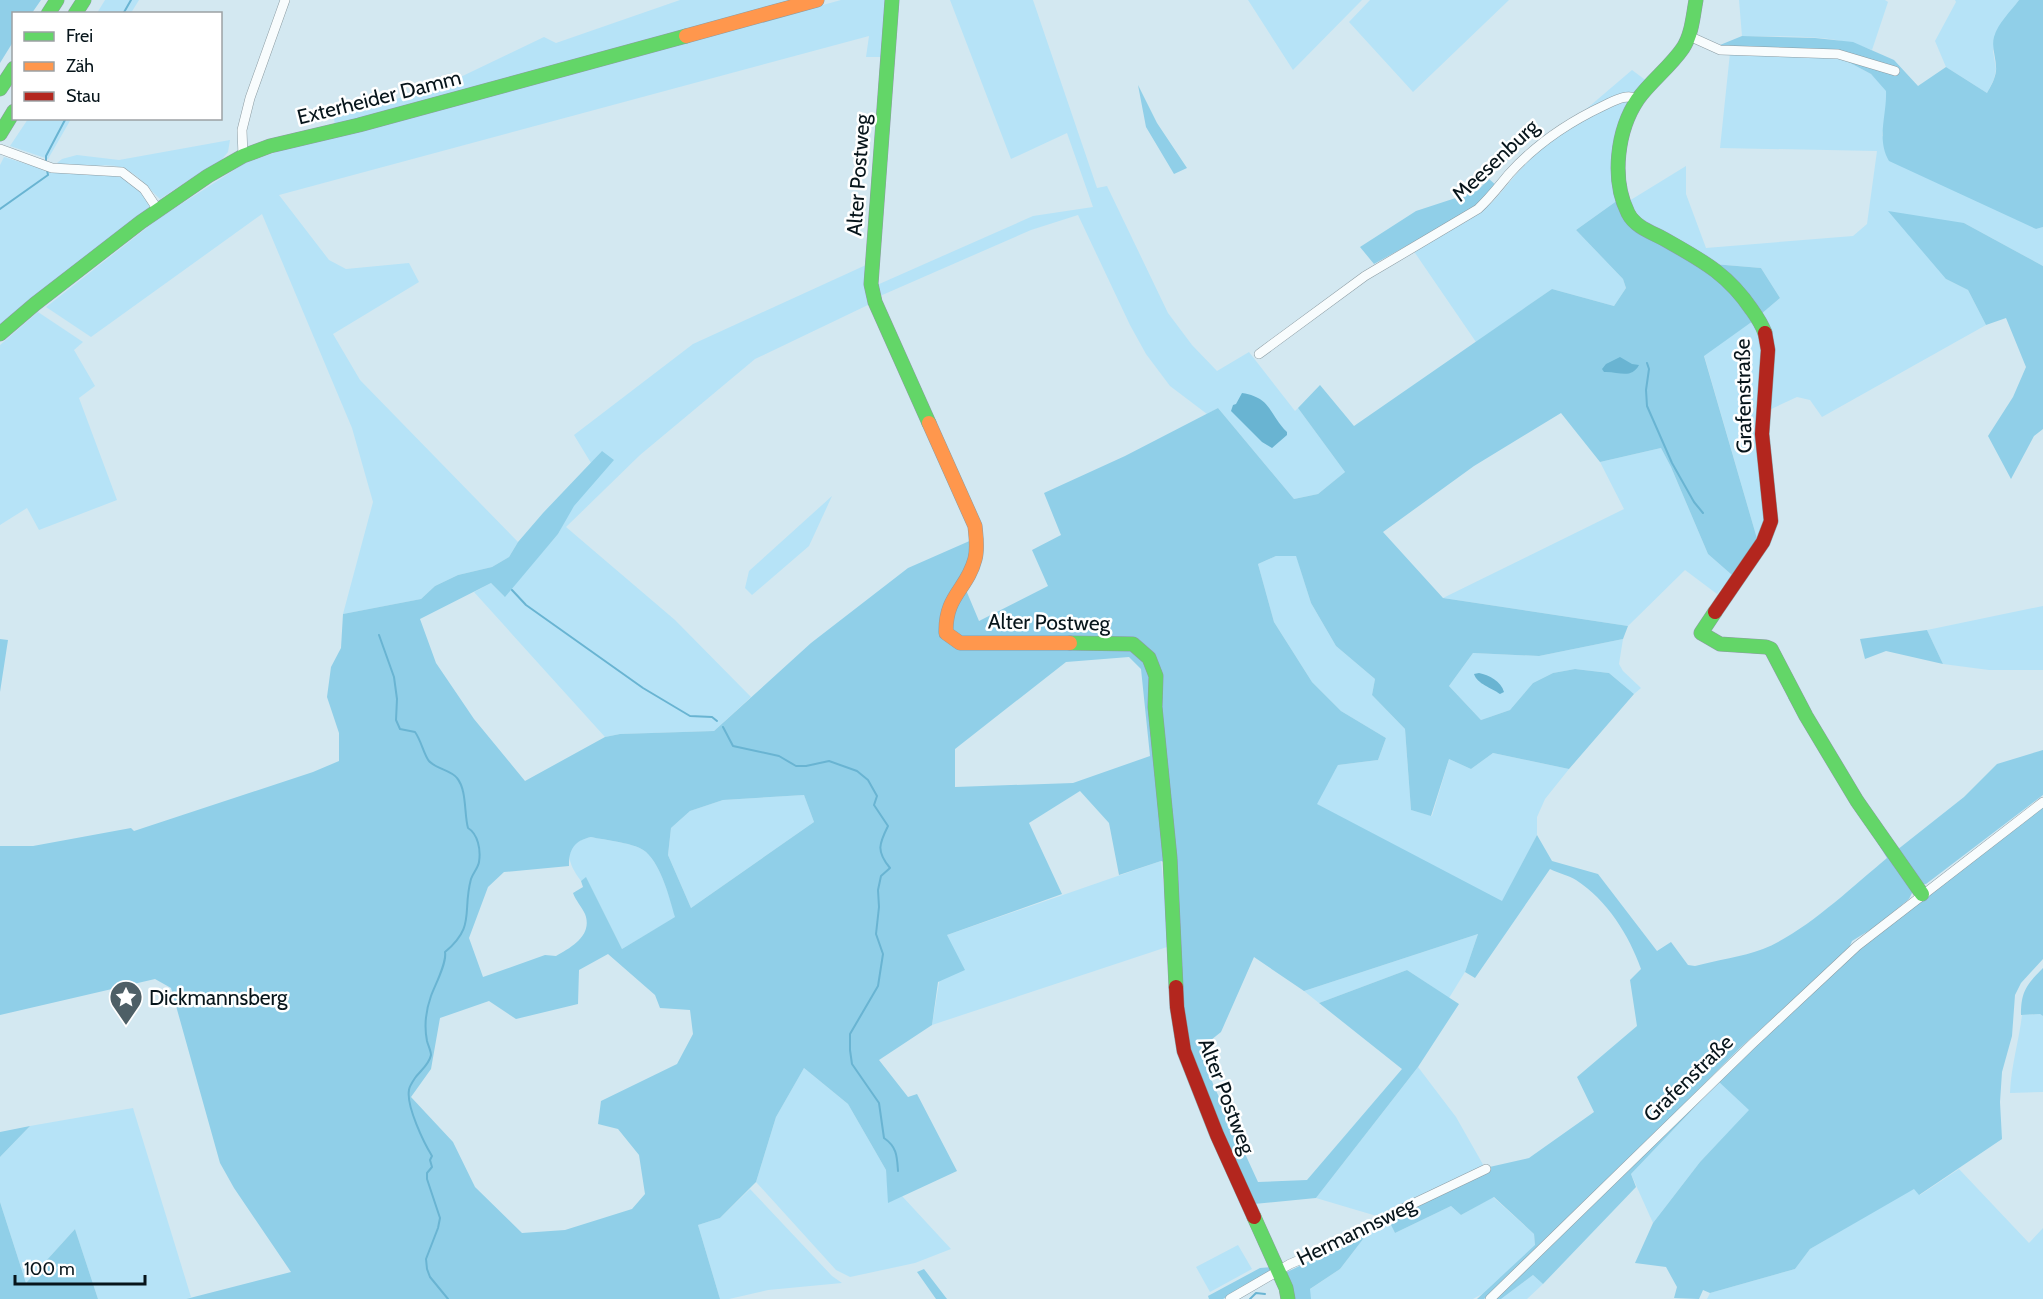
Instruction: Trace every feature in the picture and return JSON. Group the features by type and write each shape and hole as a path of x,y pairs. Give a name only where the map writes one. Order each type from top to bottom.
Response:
{"main road":[{"name":"Exterheider Damm","path":"0,334 35,304 158,210 208,176 243,156 270,146 359,125 817,0"},
{"name":"Alter Postweg","path":"892,0 871,284 875,302 975,526 979,541 972,571 952,599 946,614 944,624 946,633 960,643 1133,644 1149,658 1156,676 1155,707 1168,825 1177,1007 1184,1051 1217,1135 1286,1288 1288,1299"},
{"path":"1638,99 1682,49 1689,36 1696,0"},
{"path":"0,89 12,71"},
{"name":"Grafenstraße","path":"1638,99 1623,131 1618,164 1621,191 1628,213 1635,224 1701,260 1720,273 1739,291 1764,330 1767,350 1762,434 1771,521 1762,542 1701,633 1720,644 1772,649 1806,716 1857,801 1922,894"},
{"path":"0,134 12,113"}],"street":[{"path":"243,156 242,130 250,98 285,0"},
{"path":"1689,36 1720,50 1838,54 1895,71"},
{"name":"Meesenburg","path":"1259,354 1365,276 1479,209 1510,173 1542,142 1577,118 1617,99 1627,96 1638,99"},
{"path":"0,149 52,168 122,172 144,189 158,210"},
{"name":"Grafenstraße","path":"1490,1299 1840,961 1922,894 2043,802"},
{"name":"Hermannsweg","path":"1230,1299 1290,1264 1486,1169"}],"shaded area":[{"path":"0,0 41,0 33,12 12,12 12,44 0,63"},
{"path":"105,0 139,0 132,12 98,12"},
{"path":"680,0 800,0 335,127 334,118 448,83 544,37 556,43"},
{"path":"841,0 886,0 881,57 866,57 869,36 279,195 329,260 346,269 409,263 419,282 333,334 360,380 518,542 509,557 492,567 458,575 435,586 421,599 343,614 373,502 352,428 262,214 91,337 46,307 158,219 245,163 297,145 374,128"},
{"path":"950,0 1033,0 1097,188 1107,186 1168,313 1192,345 1217,371 1249,352 1295,411 1298,408 1345,472 1318,494 1294,499 1218,408 1207,414 1170,386 1146,354 1130,325 1078,215 1031,230 880,296 877,285 1033,216 1093,207 1067,133 1011,159"},
{"path":"1248,0 1362,0 1293,70"},
{"path":"1370,0 1509,0 1413,92 1349,22"},
{"path":"1739,0 1885,0 1888,2 1872,50 1824,38 1742,36"},
{"path":"1955,0 2019,0 2000,26 1993,51 1996,69 1987,93 1946,67 1935,41"},
{"path":"2019,0 2043,0 2043,227 2036,229 1889,161 1883,144 1886,91 1871,74 1839,57 1730,53 1720,45 1742,36 1815,38 1853,42 1894,60 1918,86 1946,67 1987,93 1996,71 1994,37"},
{"path":"1730,53 1839,57 1871,74 1887,91 1882,136 2036,229 2043,227 2043,266 1964,223 1946,279 1968,290 1986,325 1822,417 1810,400 1797,397 1767,411 1760,315 1780,298 1761,268 1713,264 1703,254 1650,225 1639,216 1629,201 1686,166 1686,194 1706,248 1853,236 1867,224 1877,151 1720,148"},
{"path":"1632,70 1648,82 1638,95 1584,111"},
{"path":"1138,85 1157,123 1187,168 1174,174 1146,127"},
{"path":"1627,101 1630,106 1618,200 1576,230 1623,279 1626,288 1614,306 1552,289 1476,342 1413,250 1482,211 1534,156 1558,136 1584,120"},
{"path":"27,120 70,120 48,159 10,146"},
{"path":"230,140 228,152 219,163 160,199 138,178 123,168 107,165 73,167 57,163 62,159 77,155 119,160"},
{"path":"4,157 52,172 120,175 141,192 153,209 0,328 0,165"},
{"path":"1489,179 1497,186 1480,205 1374,264 1360,247 1416,211 1477,191"},
{"path":"1618,200 1625,217 1722,279 1753,321 1704,356 1758,542 1738,574 1732,575 1708,554 1661,448 1600,462 1561,413 1474,466 1383,532 1443,598 1628,626 1623,639 1539,656 1473,653 1449,686 1481,720 1510,710 1533,683 1553,673 1575,669 1609,673 1634,694 1569,769 1493,753 1471,769 1449,759 1431,816 1411,810 1405,729 1372,695 1375,679 1336,646 1311,603 1296,556 1276,556 1258,564 1274,622 1312,682 1341,711 1386,738 1378,760 1338,765 1317,804 1502,901 1537,835 1552,861 1598,874 1657,951 1671,942 1688,965 1695,966 1763,949 1779,942 1811,921 1887,858 1788,698 1792,697 1912,887 1912,893 1909,899 1878,925 1852,941 1848,950 1740,1048 1596,1192 1484,1299 1477,1299 1535,1245 1534,1234 1494,1197 1461,1215 1451,1206 1395,1233 1389,1221 1485,1168 1529,1158 1594,1112 1577,1077 1637,1026 1630,980 1641,969 1623,931 1607,908 1587,888 1573,878 1550,869 1475,978 1465,972 1478,934 1304,991 1254,957 1221,1032 1201,1048 1213,1084 1258,1182 1307,1180 1402,1069 1319,1003 1407,970 1459,1004 1418,1067 1316,1198 1254,1204 1226,1144 1189,1050 1181,1000 1177,866 1161,861 1119,875 1109,823 1080,791 1029,823 1062,894 947,935 965,970 938,982 932,1025 879,1060 908,1097 917,1094 957,1171 888,1203 886,1170 848,1104 804,1068 776,1117 756,1182 720,1218 698,1225 720,1299 186,1299 291,1272 234,1188 220,1163 171,988 155,979 0,1015 0,846 33,846 131,828 134,831 313,772 339,761 339,733 327,697 331,667 341,648 343,614 421,599 435,586 458,575 492,567 509,557 518,542 543,513 602,451 614,460 574,506 558,534 505,597 491,583 420,619 436,663 474,719 525,781 605,737 620,734 714,731 811,643 908,568 974,539 966,590 979,621 1048,586 1032,550 1061,535 1044,493 1125,456 1218,408 1294,499 1318,494 1345,472 1298,408 1320,385 1354,426 1552,289 1614,306 1626,288 1623,279 1576,230","holes":["1129,657 1141,669 1150,756 1073,783 955,787 955,749 1066,662","804,795 814,822 691,908 668,855 671,828 690,811 723,800","591,837 620,842 646,852 661,874 675,917 622,949 586,877 581,881 583,887 573,893 587,921 580,940 556,956 545,955 483,977 469,938 488,887 504,872 569,866 571,850","608,954 655,995 660,1008 690,1010 693,1034 677,1064 601,1101 598,1124 618,1129 639,1155 645,1194 632,1209 565,1230 522,1233 475,1187 453,1142 411,1097 431,1069 440,1018 489,1001 516,1019 578,1004 579,970"]},
{"path":"1888,211 1964,223 2043,266 2043,429 2034,436 2011,479 1988,436 2013,397 2026,367 2006,318 1986,325 1968,290 1946,279"},
{"path":"1713,264 1761,268 1780,298 1760,315"},
{"path":"866,265 870,304 755,359 640,455 566,527 675,620 751,697 714,731 620,734 605,737 474,592 491,583 504,596 558,534 602,451 591,463 574,435 693,344"},
{"path":"38,312 83,342 74,350 95,386 79,398 117,500 39,530 27,508 0,525 0,345"},
{"path":"1753,321 1759,332 1763,350 1767,520 1758,542 1704,355"},
{"path":"1620,357 1639,365 1636,370 1628,374 1604,372 1602,369 1606,364"},
{"path":"1242,393 1252,395 1269,407 1287,432 1287,435 1272,448 1262,442 1231,411"},
{"path":"1661,448 1708,554 1732,575 1717,594 1685,570 1628,626 1443,598 1624,509 1600,462"},
{"path":"832,496 809,546 752,595 745,588 749,571"},
{"path":"1296,555 1311,603 1336,646 1375,679 1372,695 1405,729 1411,810 1432,816 1449,759 1471,769 1493,753 1569,769 1545,799 1537,817 1537,835 1502,902 1316,804 1338,765 1378,760 1386,738 1341,711 1312,682 1274,622 1258,564 1276,556"},
{"path":"2043,606 2043,670 1989,670 1943,664 1927,630"},
{"path":"1927,630 1943,664 1886,651 1865,659 1860,639"},
{"path":"0,639 8,640 0,692"},
{"path":"1623,639 1619,664 1641,688 1634,694 1609,673 1575,669 1553,673 1533,683 1510,710 1481,720 1449,686 1473,653 1539,656"},
{"path":"1479,673 1494,679 1504,692 1500,694 1481,683 1474,674"},
{"path":"2043,750 2043,795 1926,884 1919,884 1890,846 1846,771 1897,850 1964,797 1997,764"},
{"path":"804,795 814,822 691,908 668,855 671,828 690,811 723,800"},
{"path":"2043,804 2043,959 2021,983 2015,995 2012,1036 2002,1072 2000,1102 2002,1139 1919,1195 1914,1189 1810,1249 1795,1269 1710,1293 1703,1290 1699,1299 1674,1298 1677,1287 1666,1267 1635,1263 1653,1223 1700,1162 1749,1110 1719,1082 1828,976 1890,924"},
{"path":"591,837 628,844 646,852 661,874 676,917 622,949 586,878 581,881 570,860 571,849 575,844"},
{"path":"1161,861 1170,946 932,1025 947,935"},
{"path":"1478,934 1465,972 1449,998 1407,970 1319,1003 1304,991"},
{"path":"2043,968 2043,1016 2040,1014 2021,1015 2022,1000 2026,989"},
{"path":"2040,1014 2043,1016 2043,1092 2010,1093 2022,1015"},
{"path":"1418,1067 1456,1117 1485,1168 1456,1184 1432,1190 1380,1217 1316,1198"},
{"path":"804,1068 848,1104 886,1170 889,1202 902,1196 951,1249 915,1263 850,1277 836,1270 756,1182 776,1117"},
{"path":"1719,1082 1750,1110 1700,1162 1653,1223 1631,1174"},
{"path":"1714,1087 1631,1174 1636,1187 1543,1284 1533,1275 1501,1299 1494,1299"},
{"path":"133,1108 191,1297 186,1299 98,1299 75,1229 26,1283 0,1202 0,1157 30,1126"},
{"path":"30,1126 0,1157 0,1132"},
{"path":"1959,1169 2029,1243 2043,1228 2043,1299 1707,1299 1710,1293 1795,1269 1810,1249 1914,1188 1920,1195"},
{"path":"750,1189 832,1276 842,1283 768,1290 720,1299 698,1225 720,1218"},
{"path":"1493,1197 1534,1234 1535,1246 1482,1294 1473,1299 1311,1299 1309,1290 1340,1269 1367,1234 1389,1221 1395,1233 1451,1206 1461,1215"},
{"path":"0,1202 26,1283 75,1229 98,1299 0,1299"},
{"path":"1367,1234 1340,1269 1310,1289 1311,1299 1291,1299 1286,1281 1287,1272"},
{"path":"1238,1245 1252,1269 1210,1292 1196,1267"},
{"path":"1272,1267 1266,1275 1223,1299 1209,1299 1208,1296 1260,1268"},
{"path":"924,1269 947,1299 936,1299 917,1272"},
{"path":"1533,1275 1543,1284 1527,1299 1501,1299"}],"waterway":[{"path":"124,12 131,0"},
{"path":"46,161 46,156 65,120"},
{"path":"0,209 48,175 47,170"},
{"path":"1647,363 1649,369 1646,390 1647,406 1672,463 1694,502 1703,513"},
{"path":"512,590 526,605 643,688 690,716 712,717 717,721"},
{"path":"379,635 394,677 397,699 396,720 400,729 415,732 429,761 457,778 464,795 468,828 474,834 480,852 478,866 471,879 464,926 455,943 445,952 443,968 428,1007 426,1030 431,1055 409,1090 413,1114 420,1134 432,1156 430,1160 432,1167 427,1173 427,1179 440,1218 426,1259 427,1269 430,1277 448,1299"},
{"path":"723,727 733,746 779,756 796,766 829,761 857,771 868,780 877,796 874,805 888,826 880,847 890,868 881,876 878,890 876,934 883,954 878,986 850,1034 850,1050 852,1064 879,1103 884,1138 896,1152 898,1171"},
{"path":"1250,1299 1256,1293 1265,1294"}],"traffic: fast":[{"path":"49,12 57,0"},
{"path":"76,12 84,0"},
{"path":"892,0 871,284 875,302 929,423"},
{"path":"1696,0 1686,43 1643,92 1625,125 1619,155 1619,185 1631,218 1644,229 1702,261 1723,277 1743,297 1758,318 1765,333"},
{"path":"0,334 141,222 208,176 243,156 270,146 359,125 686,36"},
{"path":"0,89 12,71"},
{"path":"0,134 12,114"},
{"path":"1715,612 1701,633 1720,644 1771,649 1806,716 1857,801 1922,894"},
{"path":"1070,643 1133,644 1149,658 1156,676 1155,707 1170,858 1176,987"},
{"path":"1254,1217 1286,1288 1288,1299"}],"traffic: slow":[{"path":"686,36 817,0"},
{"path":"929,423 975,526 976,538 975,559 949,610 946,633 960,643 1070,643"}],"traffic: jam":[{"path":"1715,612 1763,542 1771,521 1762,434 1768,350 1765,333"},
{"path":"1176,987 1184,1051 1217,1135 1254,1217"}],"place":[{"name":"Dickmannsberg","path":"126,1026"}]}
